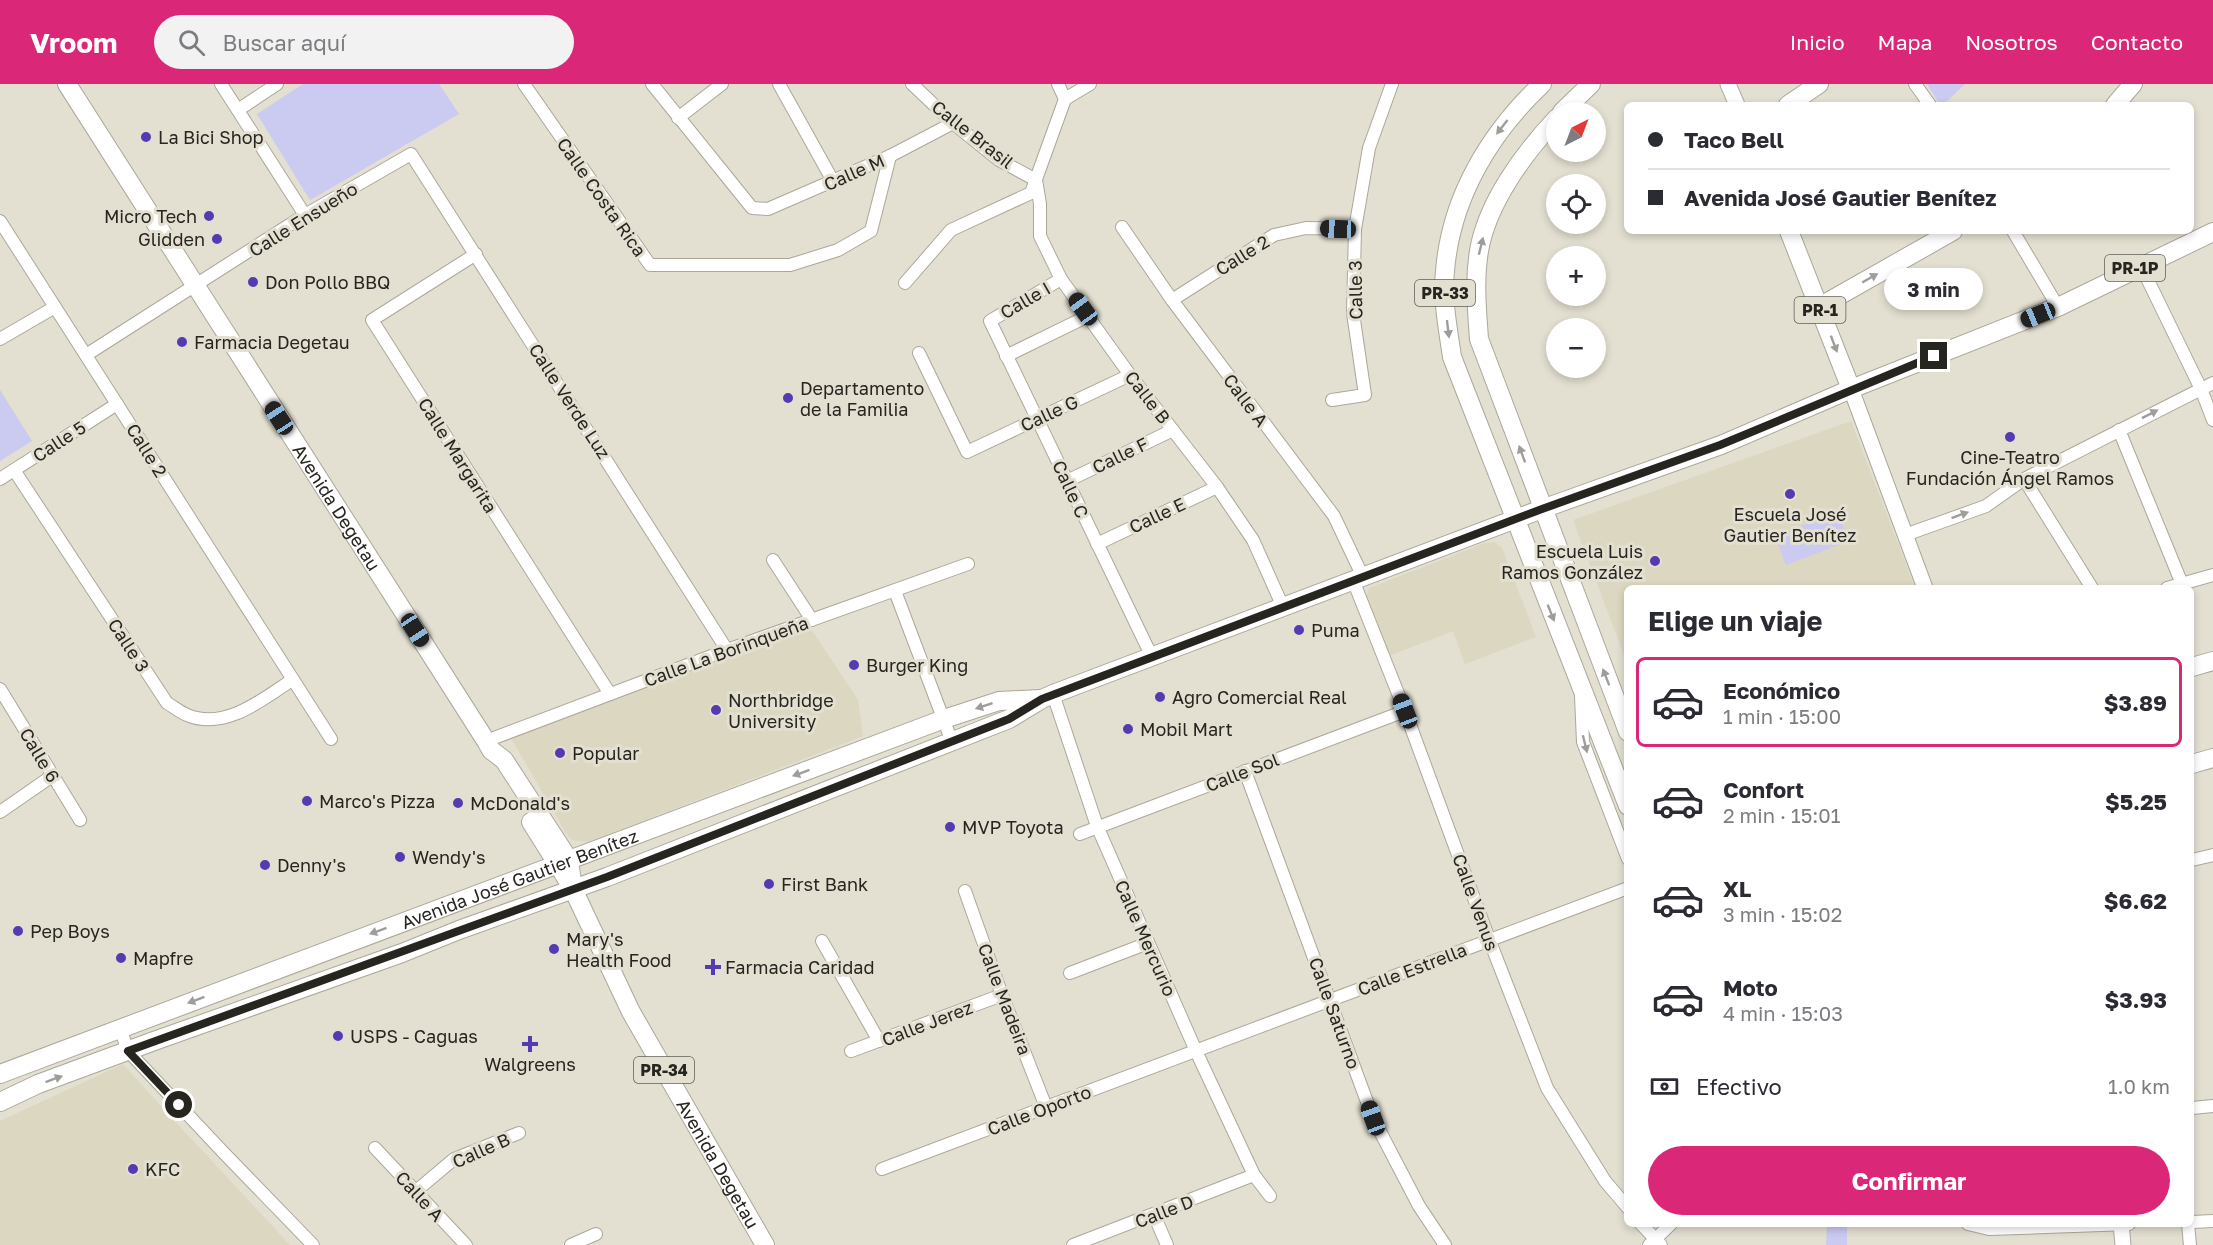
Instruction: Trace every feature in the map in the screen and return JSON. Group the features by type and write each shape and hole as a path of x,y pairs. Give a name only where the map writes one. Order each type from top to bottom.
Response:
{"main road":[{"name":"Avenida Degetau","path":"67,84 488,746 495,764 524,811 562,862"},
{"name":"PR-33","path":"1542,84 1518,107 1496,135 1475,170 1456,213 1445,270 1445,305 1452,357 1624,796"},
{"path":"1572,102 1591,84"},
{"path":"1792,102 1819,84"},
{"path":"2118,102 2133,84"},
{"name":"PR-33","path":"1546,130 1516,168 1491,213 1479,250 1475,285 1479,339 1624,722"},
{"name":"Avenida José Gautier Benítez","path":"0,1102 38,1084 573,889 1009,719 1048,696 1515,519 1720,445 1851,389 2058,307 2213,232"},
{"name":"PR-1","path":"1790,234 1851,389"},
{"name":"PR-1","path":"1819,307 1948,234"},
{"path":"2194,666 2213,661"},
{"name":"Avenida José Gautier Benítez","path":"0,1074 944,719 999,701 1048,696"},
{"name":"Avenida Degetau","path":"488,746 504,760 562,862 631,1012 765,1245"},
{"path":"2194,764 2213,759"},
{"path":"524,811 539,847 537,855 524,876"}],"street":[{"path":"221,84 306,215"},
{"path":"238,110 277,84"},
{"name":"Calle Costa Rica","path":"524,84 650,265 790,265 838,250 871,231 890,156"},
{"path":"652,84 678,118 722,84"},
{"path":"779,84 833,181"},
{"name":"Calle Brasil","path":"912,84 953,123 999,160 1036,180"},
{"path":"1058,84 1065,99"},
{"path":"905,283 951,230 1030,193 1065,99 1090,84"},
{"name":"Calle 3","path":"1332,400 1365,395 1353,313 1354,229 1369,148 1392,84"},
{"path":"1728,84 1736,102"},
{"path":"1915,84 1928,102"},
{"name":"Calle M","path":"678,118 752,208 768,209 890,156 953,123"},
{"name":"Calle Ensueño","path":"86,355 306,215 411,154"},
{"name":"Calle Verde Luz","path":"411,154 727,650"},
{"name":"Calle B","path":"1036,180 1040,204 1040,236 1061,279 1130,375 1217,487 1253,540 1283,607"},
{"name":"Calle 2","path":"0,220 331,739"},
{"name":"Calle A","path":"1122,227 1172,300 1334,516 1358,579"},
{"name":"Calle 2","path":"1172,300 1274,235 1306,228 1354,229"},
{"path":"2015,234 2058,307"},
{"name":"Calle Margarita","path":"476,254 372,320 610,694"},
{"path":"2141,266 2213,420"},
{"name":"Calle I","path":"990,321 1061,279"},
{"path":"0,339 55,307"},
{"path":"1006,356 1088,316"},
{"name":"Calle C","path":"990,321 1152,657"},
{"name":"Calle G","path":"919,353 967,452 1130,375"},
{"path":"1905,535 1986,506 2024,478 2213,383"},
{"path":"1851,389 1923,585"},
{"name":"Calle 5","path":"0,479 117,404"},
{"name":"Calle F","path":"1067,481 1173,430"},
{"path":"2120,430 2182,584"},
{"name":"Calle 3","path":"14,470 167,703 188,716 215,720 248,708 292,680"},
{"path":"2024,478 2090,585"},
{"name":"Calle E","path":"1096,543 1217,487"},
{"path":"773,560 812,620"},
{"name":"Calle La Borinqueña","path":"488,746 610,694 968,564"},
{"path":"2178,585 2213,575"},
{"name":"Calle Venus","path":"1358,579 1489,939 1547,1088 1605,1181 1624,1203"},
{"path":"895,591 952,742"},
{"path":"1580,686 1583,742 1624,849"},
{"name":"Calle 6","path":"0,689 80,820"},
{"name":"Calle Mercurio","path":"1048,696 1097,826 1196,1052 1254,1175 1270,1196"},
{"name":"Calle Sol","path":"1080,834 1405,711"},
{"name":"Calle Saturno","path":"1245,771 1373,1118 1419,1206 1445,1245"},
{"path":"0,812 52,776"},
{"path":"2194,860 2213,855"},
{"name":"Calle Estrella","path":"1196,1052 1624,889"},
{"name":"Calle Madeira","path":"965,891 1002,995 1046,1107"},
{"path":"822,942 879,1041"},
{"path":"1070,973 1148,943"},
{"name":"Calle Jerez","path":"851,1051 1002,995"},
{"path":"120,1029 128,1051 313,1245"},
{"name":"Calle Oporto","path":"882,1169 1196,1052"},
{"path":"2194,1108 2213,1106"},
{"name":"Calle B","path":"416,1191 453,1159 519,1133"},
{"name":"Calle A","path":"375,1148 466,1245"},
{"name":"Calle D","path":"1073,1245 1254,1175"},
{"path":"1154,1215 1167,1245"},
{"path":"2194,1223 2213,1221"},
{"path":"1643,1227 1655,1243 1668,1227"},
{"path":"1981,1227 1989,1229 2042,1227"},
{"path":"2121,1227 2123,1245"},
{"path":"2190,1227 2190,1245"},
{"path":"571,1245 596,1234"}],"shaded area":[{"path":"303,84 439,84 459,114 310,200 257,114"},
{"path":"1927,84 1965,84 1946,102 1938,102"},
{"path":"0,390 32,441 0,461"},
{"name":"Escuela José Gautier Benítez","path":"1851,421 1914,585 1624,585 1624,655 1573,520"},
{"path":"1838,512 1849,541 1786,565 1775,536"},
{"path":"1495,542 1502,548 1536,637 1465,664 1453,631 1386,657 1365,602 1369,588 1485,543"},
{"path":"809,626 858,700 863,736 589,842 572,840 511,738"},
{"path":"123,1064 290,1245 0,1245 0,1121"},
{"path":"1827,1227 1847,1227 1847,1245 1826,1245"}],"place":[{"name":"La Bici Shop","path":"146,137"},
{"name":"Micro Tech","path":"209,216"},
{"name":"Glidden","path":"217,239"},
{"name":"Don Pollo BBQ","path":"253,282"},
{"name":"Farmacia Degetau","path":"182,342"},
{"name":"Departamento de la Familia","path":"788,398"},
{"name":"Cine-Teatro Fundación Ángel Ramos","path":"2010,437"},
{"name":"Escuela José Gautier Benítez","path":"1790,494"},
{"name":"Escuela Luis Ramos González","path":"1655,561"},
{"name":"Puma","path":"1299,630"},
{"name":"Burger King","path":"854,665"},
{"name":"Agro Comercial Real","path":"1160,697"},
{"name":"Northbridge University","path":"716,710"},
{"name":"Mobil Mart","path":"1128,729"},
{"name":"Popular","path":"560,753"},
{"name":"Marco's Pizza","path":"307,801"},
{"name":"McDonald's","path":"458,803"},
{"name":"MVP Toyota","path":"950,827"},
{"name":"Wendy's","path":"400,857"},
{"name":"Denny's","path":"265,865"},
{"name":"First Bank","path":"769,884"},
{"name":"Pep Boys","path":"18,931"},
{"name":"Mary's Health Food","path":"554,949"},
{"name":"Mapfre","path":"121,958"},
{"name":"Farmacia Caridad","path":"713,967"},
{"name":"USPS - Caguas","path":"338,1036"},
{"name":"Walgreens","path":"530,1044"},
{"name":"KFC","path":"133,1169"}],"route":[{"path":"179,1105 128,1051 607,877 1009,719 1042,699 1542,509 1720,445 1934,356"}]}
